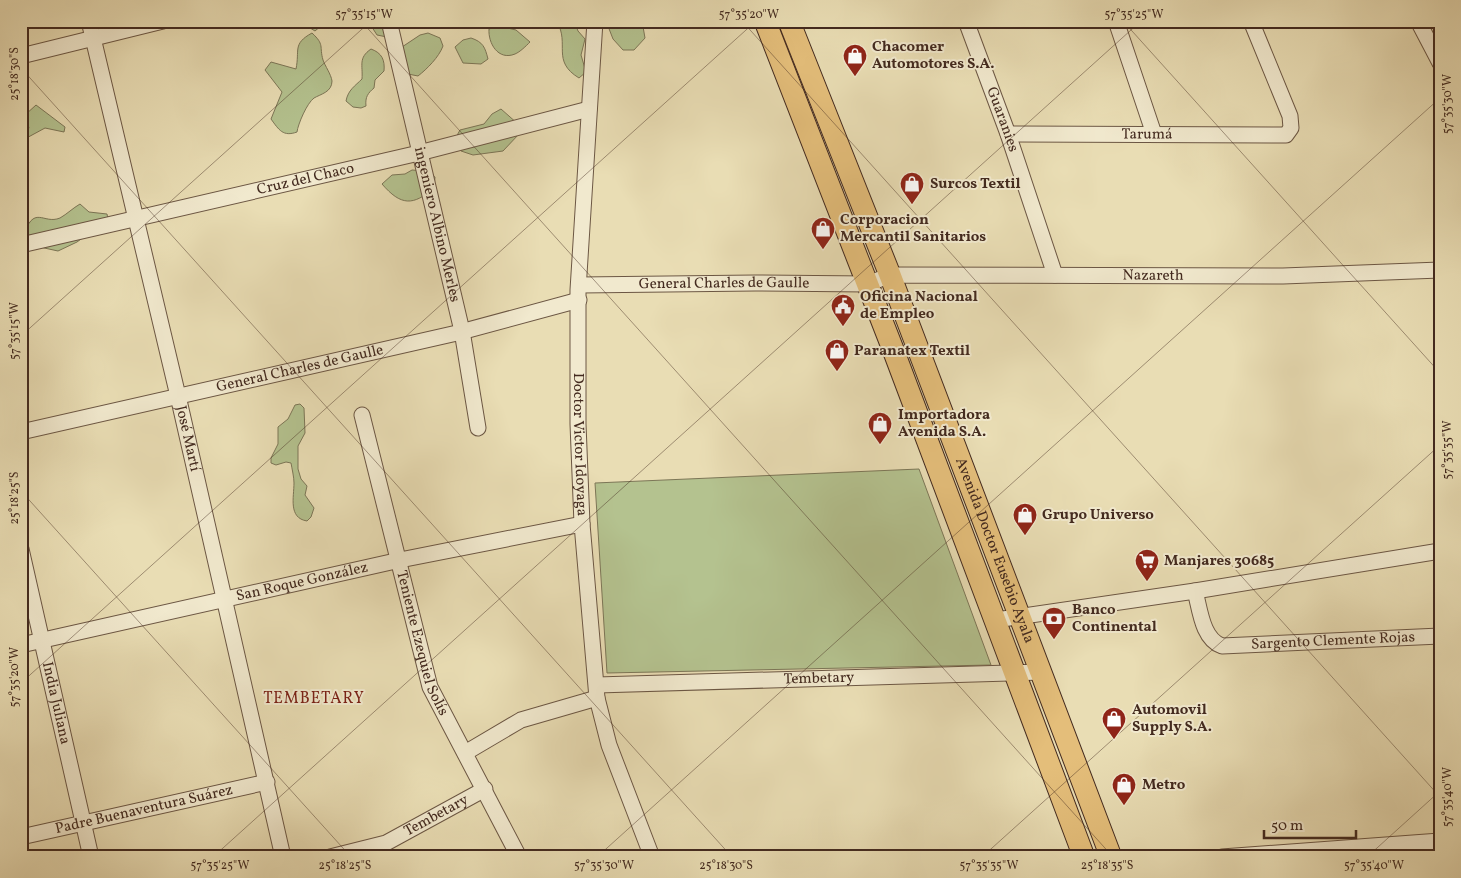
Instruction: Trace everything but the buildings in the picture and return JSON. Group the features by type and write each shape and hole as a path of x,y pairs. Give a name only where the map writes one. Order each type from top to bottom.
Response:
{"highway":[{"name":"Avenida Doctor Eusebio Ayala","path":"764,21 868,284 1016,672 1084,857"},
{"name":"Avenida Doctor Eusebio Ayala","path":"790,21 1021,616 1111,857"}],"street":[{"name":"José Martí","path":"89,21 178,396 283,857"},
{"path":"21,56 163,21"},
{"name":"ingeniero Albino Merles","path":"389,21 462,331 478,428"},
{"name":"Doctor Victor Idoyaga","path":"595,21 583,194 579,292 578,424 582,524 597,691 609,745 652,857"},
{"name":"Guaranies","path":"966,21 1008,134 1055,276"},
{"path":"1116,21 1154,134"},
{"name":"Tarumá","path":"1008,134 1286,135 1291,128 1290,116 1251,21"},
{"path":"1418,21 1440,63"},
{"name":"Cruz del Chaco","path":"21,245 419,153 590,109"},
{"name":"Nazareth","path":"868,284 890,275 1283,276 1440,270"},
{"name":"General Charles de Gaulle","path":"21,432 462,331 579,292 755,282 868,284"},
{"name":"Teniente Ezequiel Solís","path":"362,415 400,560 430,687 519,857"},
{"name":"San Roque González","path":"21,645 400,560 582,524"},
{"name":"India Juliana","path":"21,549 91,857"},
{"path":"996,620 1195,591 1440,551"},
{"name":"Sargento Clemente Rojas","path":"1195,591 1206,632 1216,644 1227,647 1440,636"},
{"name":"Tembetary","path":"465,752 521,720 597,691 1042,672"},
{"name":"Padre Buenaventura Suárez","path":"21,837 267,782"},
{"name":"Tembetary","path":"330,857 386,843 485,789"},
{"path":"1222,857 1440,841"}],"green space":[{"path":"299,21 320,21 322,25 315,31"},
{"path":"368,21 394,21 387,37 377,35"},
{"path":"580,21 576,26 585,39 581,55 586,72 579,78 571,72 563,59 561,30 557,22"},
{"path":"606,21 642,21 645,38 634,50 623,50 613,39"},
{"path":"702,21 719,21 719,27 702,26"},
{"path":"499,26 516,30 530,42 515,54 509,56 499,53 492,45 489,29"},
{"path":"312,33 320,43 323,60 332,85 309,104 297,132 288,134 282,132 271,119 282,92 265,70 271,62 296,69 299,44"},
{"path":"428,33 440,38 443,46 432,63 418,76 408,74 402,47 420,35"},
{"path":"471,38 481,43 486,51 488,59 481,64 463,63 455,47 463,40"},
{"path":"371,49 382,57 384,71 375,80 374,88 367,98 366,106 361,108 353,107 346,101 347,97 352,88 362,79 363,59"},
{"path":"36,105 65,127 64,132 45,128 21,141 21,127 25,133 29,128 25,115"},
{"path":"501,109 518,124 519,134 503,151 473,155 461,151 454,141 460,130 484,124 492,114"},
{"path":"412,170 426,171 435,177 434,188 420,198 407,201 401,200 382,184 392,175 405,174"},
{"path":"80,204 89,212 107,214 108,219 77,242 58,251 26,244 23,237 27,227 35,218 60,218"},
{"path":"300,404 304,408 305,433 298,446 298,469 301,479 307,486 305,495 314,508 311,517 307,521 297,516 293,506 294,481 291,463 286,462 276,465 271,463 271,458 278,444 278,427 288,419 295,405"},
{"path":"919,469 991,665 607,673 595,483"}],"place":[{"name":"Chacomer Automotores S.A.","path":"855,77"},
{"name":"Surcos Textil","path":"912,205"},
{"name":"Corporacion Mercantil Sanitarios","path":"823,250"},
{"name":"Oficina Nacional de Empleo","path":"843,327"},
{"name":"Paranatex Textil","path":"837,372"},
{"name":"Importadora Avenida S.A.","path":"880,445"},
{"name":"Grupo Universo","path":"1025,536"},
{"name":"Manjares 30685","path":"1147,582"},
{"name":"Banco Continental","path":"1054,640"},
{"name":"Automovil Supply S.A.","path":"1114,740"},
{"name":"Metro","path":"1124,806"}],"district":[{"name":"TEMBETARY","path":"314,699"}]}
